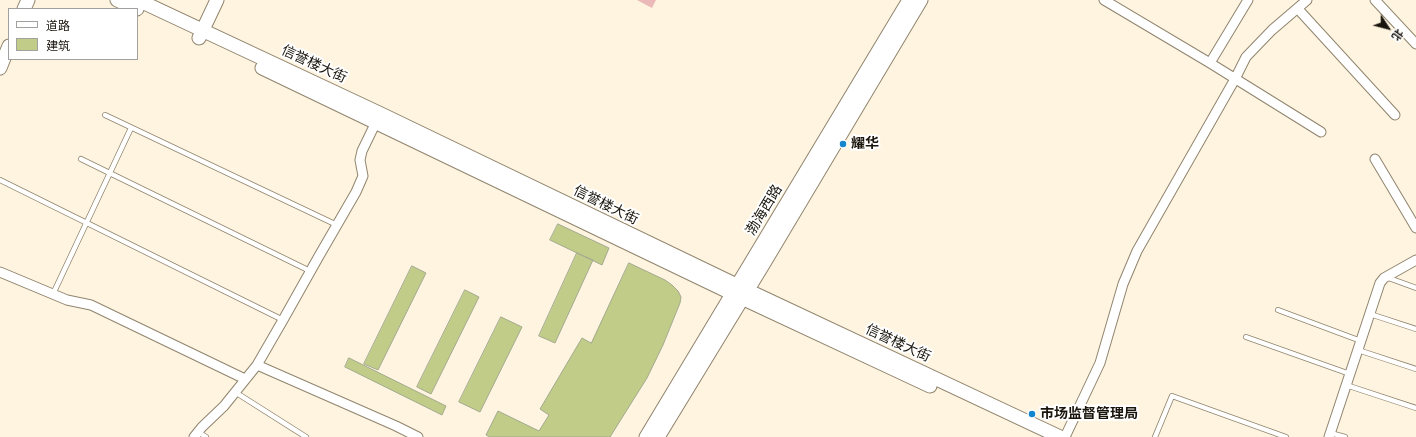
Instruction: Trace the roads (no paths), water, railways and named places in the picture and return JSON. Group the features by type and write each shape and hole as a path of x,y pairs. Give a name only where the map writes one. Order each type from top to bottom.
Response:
{"street":[{"name":"信誉楼大街","path":"117,0 135,8"},
{"name":"信誉楼大街","path":"138,0 201,34 1040,437"},
{"path":"201,34 217,0"},
{"name":"渤海西路","path":"658,437 909,0"},
{"name":"渤海西路","path":"646,437 740,292 921,0"},
{"path":"1104,0 1210,63 1321,132"},
{"path":"1210,63 1248,0"},
{"path":"1065,437 1100,363 1123,284 1137,251 1236,79 1246,57 1272,30 1307,0"},
{"path":"1375,0 1416,44"},
{"name":"信誉楼大街","path":"138,9 201,34"},
{"path":"1298,9 1395,115"},
{"path":"0,68 8,48"},
{"path":"196,434 224,406 257,365 284,320 310,271 356,192 363,176 360,160 362,151 378,118"},
{"path":"1375,159 1416,228"},
{"path":"1330,435 1380,283 1386,277 1416,259"},
{"path":"0,272 67,300 91,305 245,379"},
{"name":"信誉楼大街","path":"740,292 1060,437"},
{"path":"257,365 418,437"}],"lane":[{"path":"105,115 337,225"},
{"path":"53,294 131,128"},
{"path":"81,159 310,271"},
{"path":"0,180 284,320"},
{"path":"1386,277 1416,288"},
{"path":"1278,310 1416,369"},
{"path":"1370,314 1416,329"},
{"path":"1246,337 1350,374"},
{"path":"1346,385 1416,408"},
{"path":"235,392 306,437"},
{"path":"1155,437 1172,396 1286,437"},
{"path":"196,434 206,437"},
{"path":"1330,435 1345,437"}],"place":[{"name":"耀华","path":"843,144"},
{"name":"市场监督管理局","path":"1032,414"}]}
